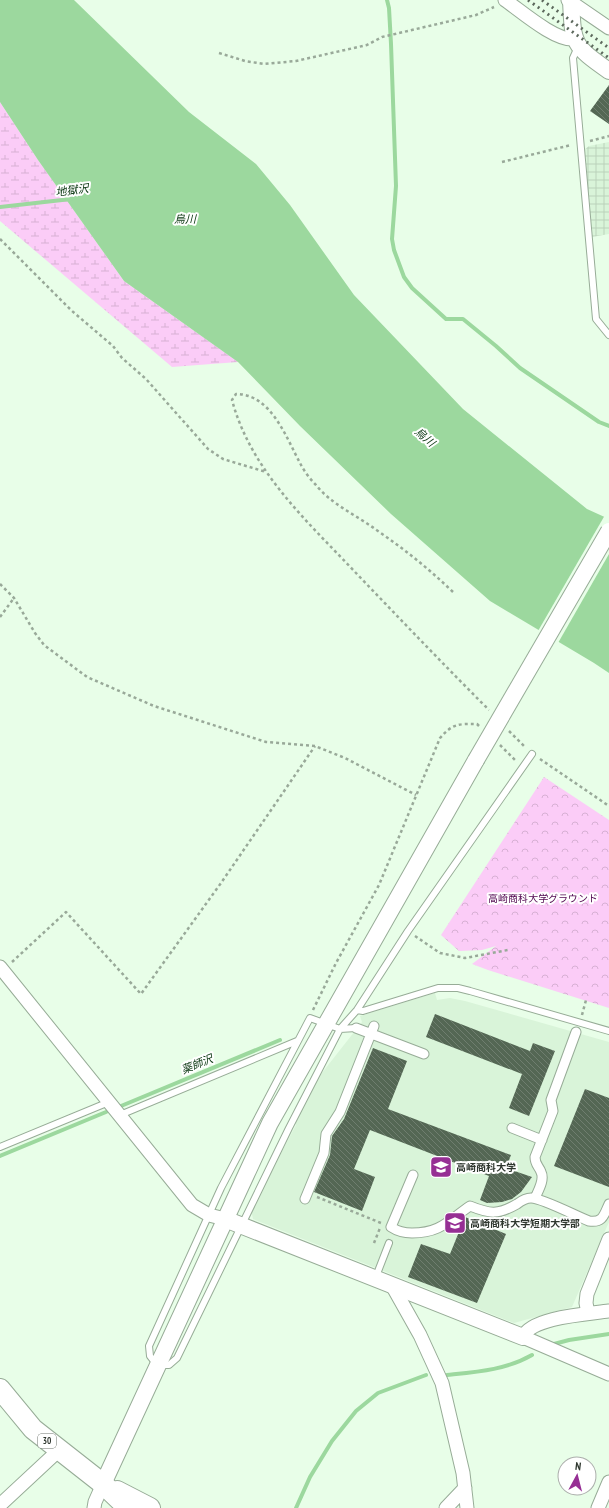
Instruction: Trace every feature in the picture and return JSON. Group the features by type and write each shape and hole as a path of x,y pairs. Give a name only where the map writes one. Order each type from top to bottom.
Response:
{"main road":[{"name":"30","path":"0,1389 33,1429 58,1451 103,1484 128,1508"},
{"name":"30","path":"103,1484 150,1508"}],"street":[{"path":"504,0 553,33 576,43 609,71"},
{"path":"570,1 576,43"},
{"path":"570,1 609,28"},
{"path":"94,1508 94,1502 270,1123 333,1027 476,760 609,531"},
{"path":"1,971 192,1205 209,1216 226,1219 242,1225 375,1280 523,1337 609,1374"},
{"path":"356,1028 372,1030 424,1054"},
{"path":"306,1196 324,1153 326,1134 340,1112 372,1030"},
{"path":"535,1198 542,1182 542,1174 535,1164 535,1157 554,1111 551,1100 576,1032"},
{"path":"512,1128 542,1140"},
{"path":"413,1175 391,1228 406,1233 431,1231 448,1224 470,1206 487,1212 497,1213 505,1211 525,1198 535,1198 589,1221 597,1222 601,1221 609,1204"},
{"path":"588,1313 586,1303 587,1294 609,1239"},
{"path":"393,1287 420,1335 442,1383 463,1473 467,1508"},
{"path":"523,1337 525,1332 536,1325 559,1318 609,1311"},
{"path":"0,1505 58,1451"},
{"path":"598,1508 609,1482"},
{"path":"446,1508 465,1488"}],"lane":[{"path":"576,43 573,58 596,318 609,336"},
{"path":"356,1028 333,1027 310,1018 296,1041 221,1188 149,1346 150,1356 157,1365 169,1364 177,1358 292,1121 333,1027 357,1010 408,931 532,754"},
{"path":"357,1010 363,1011 438,988 448,988 470,991 609,1031"},
{"path":"120,1115 296,1041"},
{"path":"0,1147 109,1102"},
{"path":"375,1280 389,1243"}],"path":[{"path":"219,53 245,61 276,64 367,45 382,37 396,33 476,15 496,6 504,0"},
{"path":"502,162 609,136"},
{"path":"0,239 72,310 113,346 122,358 146,379 208,449 223,459 267,473"},
{"path":"453,592 428,568 406,550 335,502 317,487 301,465 270,412 259,400 247,394 236,394 232,400 235,410 251,448 271,481 398,618 490,712"},
{"path":"0,584 14,598 34,633 44,645 87,677 154,706 266,742 315,746 345,758 416,796"},
{"path":"0,617 14,598"},
{"path":"310,1018 336,963 379,886 440,738 449,728 461,724 478,724 483,729"},
{"path":"506,727 532,754 609,806"},
{"path":"494,740 522,767"},
{"path":"1,971 66,912 141,994 221,883 315,746"},
{"path":"408,931 440,953 465,958 508,950"},
{"path":"579,1022 586,1000"},
{"path":"306,1196 391,1228"},
{"path":"374,1243 382,1224"}],"shaded area":[{"path":"609,142 609,234 592,237 584,150 589,146"},
{"name":"高崎商科大学","path":"435,993 437,1000 450,998 465,1001 609,1042 609,1222 572,1307 514,1323 253,1219 251,1209 296,1125 294,1118 314,1083 362,1022 360,1016"}],"green space":[{"path":"0,102 38,160 124,281 238,362 172,367 0,221"},
{"name":"高崎商科大学グラウンド","path":"544,777 609,820 609,1008 472,964 496,946 482,950 459,951 441,935"}],"water":[{"name":"烏川","path":"0,0 74,0 189,112 256,164 290,205 354,295 463,409 587,509 609,519 609,673 490,601 391,514 300,426 238,362 124,281 38,160 0,102"}],"pier":[{"path":"605,515 609,517 609,554 558,643 538,631"}],"building":[{"path":"609,85 609,124 590,111"},
{"path":"435,1014 530,1051 533,1043 555,1051 529,1116 509,1108 522,1074 426,1037"},
{"path":"373,1048 407,1061 388,1109 511,1155 506,1168 532,1177 521,1192 512,1199 502,1202 487,1203 480,1200 489,1176 370,1130 354,1169 375,1177 362,1211 314,1192 330,1155 332,1136 344,1119"},
{"path":"585,1089 609,1098 609,1187 554,1166"},
{"path":"465,1217 506,1234 477,1303 408,1277 421,1244 450,1254"}],"waterway":[{"path":"387,0 389,8 391,44 396,186 392,239 394,250 404,277 412,288 446,319 463,319 520,368 599,422 609,426"},
{"name":"地獄沢","path":"0,207 71,199"},
{"name":"薬師沢","path":"121,1106 280,1040"},
{"name":"薬師沢","path":"0,1156 106,1112"},
{"path":"554,1344 569,1340 609,1334"},
{"path":"447,1375 501,1367 532,1355"},
{"path":"296,1508 310,1477 332,1441 356,1411 378,1393 426,1375"}],"railway":[{"path":"528,0 609,58"},
{"path":"542,0 609,48"}],"place":[{"name":"高崎商科大学","path":"441,1167"},
{"name":"高崎商科大学短期大学部","path":"455,1223"}]}
